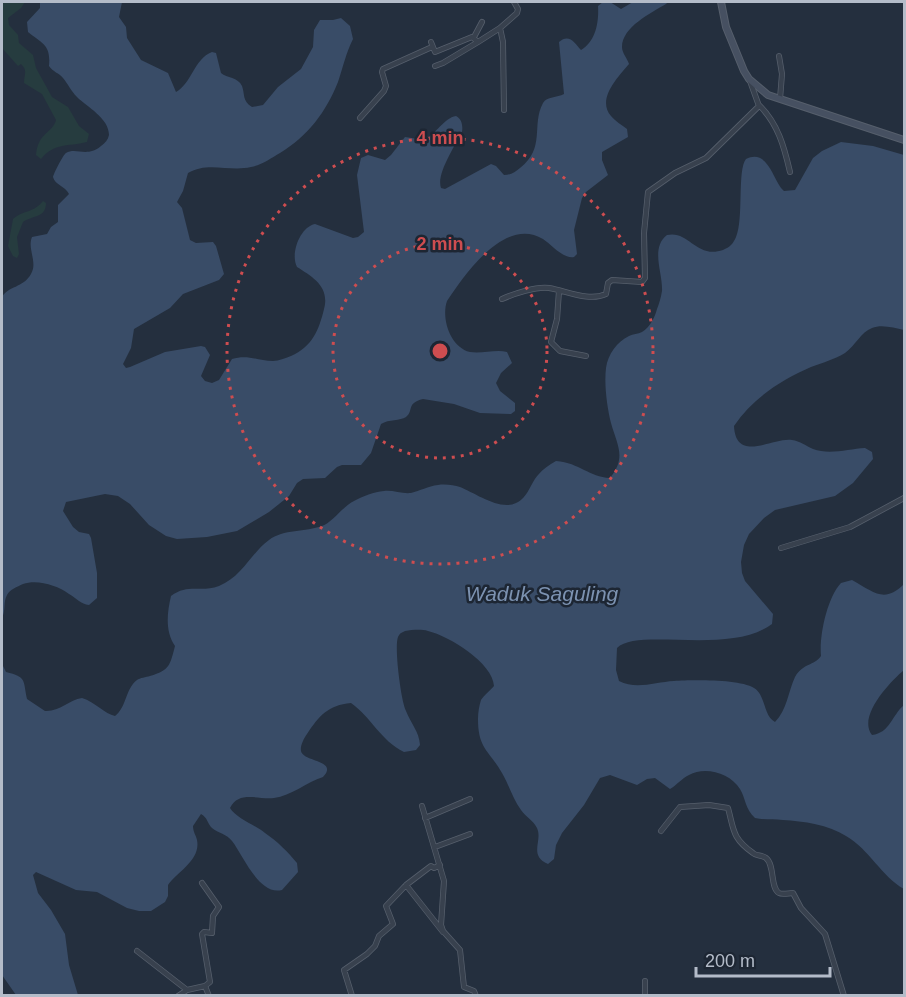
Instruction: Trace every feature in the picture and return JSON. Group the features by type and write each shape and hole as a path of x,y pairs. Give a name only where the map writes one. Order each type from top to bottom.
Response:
{"main road":[{"path":"721,2 734,48 749,79 768,95 904,140"}],"street":[{"path":"433,47 438,65 500,28 517,14 518,9 514,2"},
{"path":"360,118 384,91 386,86 383,69 433,47 474,37 482,22"},
{"path":"500,28 503,42 504,110"},
{"path":"474,37 478,42"},
{"path":"779,56 782,74 780,99"},
{"path":"749,79 759,105 770,115 778,129 790,172"},
{"path":"502,299 513,294 543,288 600,296 606,294 610,281 642,282 645,278 644,234 648,192 675,172 706,158 759,105"},
{"path":"559,291 557,319 551,342 560,351 586,356"},
{"path":"781,548 850,527 904,498"},
{"path":"425,818 471,799"},
{"path":"661,831 680,807 709,805 728,808 733,831 738,840 756,855 765,857 771,864 778,892 793,893 801,908 823,932 844,996"},
{"path":"422,806 444,881 441,925 460,950 464,987 474,991 476,996"},
{"path":"435,847 471,834"},
{"path":"352,996 344,970 364,957 375,946 379,936 393,924 387,906 406,885 431,866 434,868 440,866"},
{"path":"178,996 187,990 205,986 210,982 202,933 212,933 213,916 219,908 202,883"},
{"path":"406,885 439,929 446,933"},
{"path":"137,951 187,990"},
{"path":"645,981 645,996"},
{"path":"205,986 209,996"}],"green space":[{"path":"2,2 25,2 8,18 9,25 18,35 19,43 33,55 36,68 52,97 68,107 79,126 89,134 87,142 57,147 41,159 36,155 42,137 52,128 56,120 42,94 24,83 23,66 21,64 18,66 2,48"},
{"path":"43,201 46,203 44,211 23,222 17,237 19,254 17,258 13,256 8,246 13,219 36,208"}],"water":[{"path":"40,2 122,2 119,17 126,27 127,38 141,60 168,73 176,92 186,83 201,60 212,52 216,53 221,73 240,83 245,100 252,107 263,105 278,87 301,69 313,47 314,30 320,20 341,18 350,26 353,39 338,82 322,113 299,139 280,153 255,166 211,167 188,173 177,202 182,208 190,240 196,243 213,242 224,274 219,280 183,294 170,308 134,329 131,348 123,364 126,368 165,352 201,346 205,347 210,355 201,376 205,381 212,383 219,380 232,359 248,357 268,361 280,360 304,348 314,337 322,317 325,295 314,279 297,267 296,248 301,235 315,224 353,238 364,232 357,175 361,158 368,155 385,160 405,137 424,140 456,116 462,123 462,132 441,175 441,188 445,189 491,164 504,175 513,173 528,160 533,152 543,103 547,99 564,94 559,42 566,38 574,42 581,50 586,46 595,31 598,6 603,2 610,2 621,9 633,2 668,2 638,21 623,40 622,49 629,64 611,88 606,102 611,116 627,129 628,137 602,152 602,160 608,175 586,192 582,198 574,230 577,254 574,257 566,256 543,239 529,234 514,235 501,241 475,263 447,301 446,323 457,344 470,352 507,352 512,363 501,373 496,383 500,391 515,403 515,411 511,414 480,413 454,404 423,399 418,401 412,405 406,417 381,424 371,453 361,465 342,465 325,478 303,479 297,483 289,496 269,512 237,531 207,537 177,539 166,536 149,525 130,504 118,496 105,494 66,502 63,511 73,527 79,532 89,534 91,538 97,573 97,598 89,605 53,586 41,583 23,584 8,593 2,618 2,297 28,279 31,274 33,269 32,237 47,234 58,222 58,205 69,194 53,177 63,157 70,151 96,150 105,143 109,135 102,118 77,97 63,78 52,70 49,66 47,49 42,42 28,32 27,22 40,8"},
{"name":"Waduk Saguling","path":"841,142 873,146 904,155 904,330 884,326 868,330 845,353 800,372 768,391 734,426 736,437 741,444 748,446 792,440 826,452 865,448 872,452 873,459 853,483 835,496 775,510 749,534 744,545 742,573 745,581 773,614 772,624 754,633 733,638 628,642 617,648 616,670 619,681 632,685 703,680 747,685 758,691 768,715 775,722 782,712 798,672 821,656 821,638 825,618 832,598 841,583 852,580 873,592 885,595 891,594 904,584 904,670 877,700 869,718 869,727 872,735 883,731 904,705 904,889 896,884 869,855 839,832 807,823 755,818 749,811 736,783 724,775 710,771 695,772 670,789 655,778 647,779 637,785 610,775 600,778 584,805 562,833 556,845 554,859 548,864 537,852 537,828 518,806 502,773 485,749 480,737 479,707 482,698 494,686 492,677 478,660 447,638 425,630 405,631 398,637 397,662 404,705 419,740 420,745 416,750 404,752 389,742 351,703 336,706 316,722 301,747 303,755 327,767 323,777 280,797 238,799 230,808 274,840 297,863 298,872 282,890 266,887 259,881 230,839 212,828 201,814 193,826 197,847 192,860 168,885 168,896 165,902 151,911 127,908 97,892 76,890 36,872 33,875 38,893 65,934 69,965 78,995 16,995 2,975 2,664 6,672 23,680 27,699 45,711 55,710 82,698 115,716 122,708 130,688 138,679 162,671 170,662 175,646 168,622 171,596 183,590 212,588 227,582 263,545 275,536 322,526 354,501 369,494 387,491 411,493 434,486 449,485 460,487 495,503 510,505 520,501 538,475 556,461 572,464 596,475 610,478 618,464 619,451 607,403 605,381 607,363 617,345 629,336 645,330 655,315 662,291 658,254 662,240 667,235 675,235 681,236 706,251 714,252 725,249 734,242 738,229 742,173 746,159 759,157 768,165 784,191 795,190 813,158"}]}
